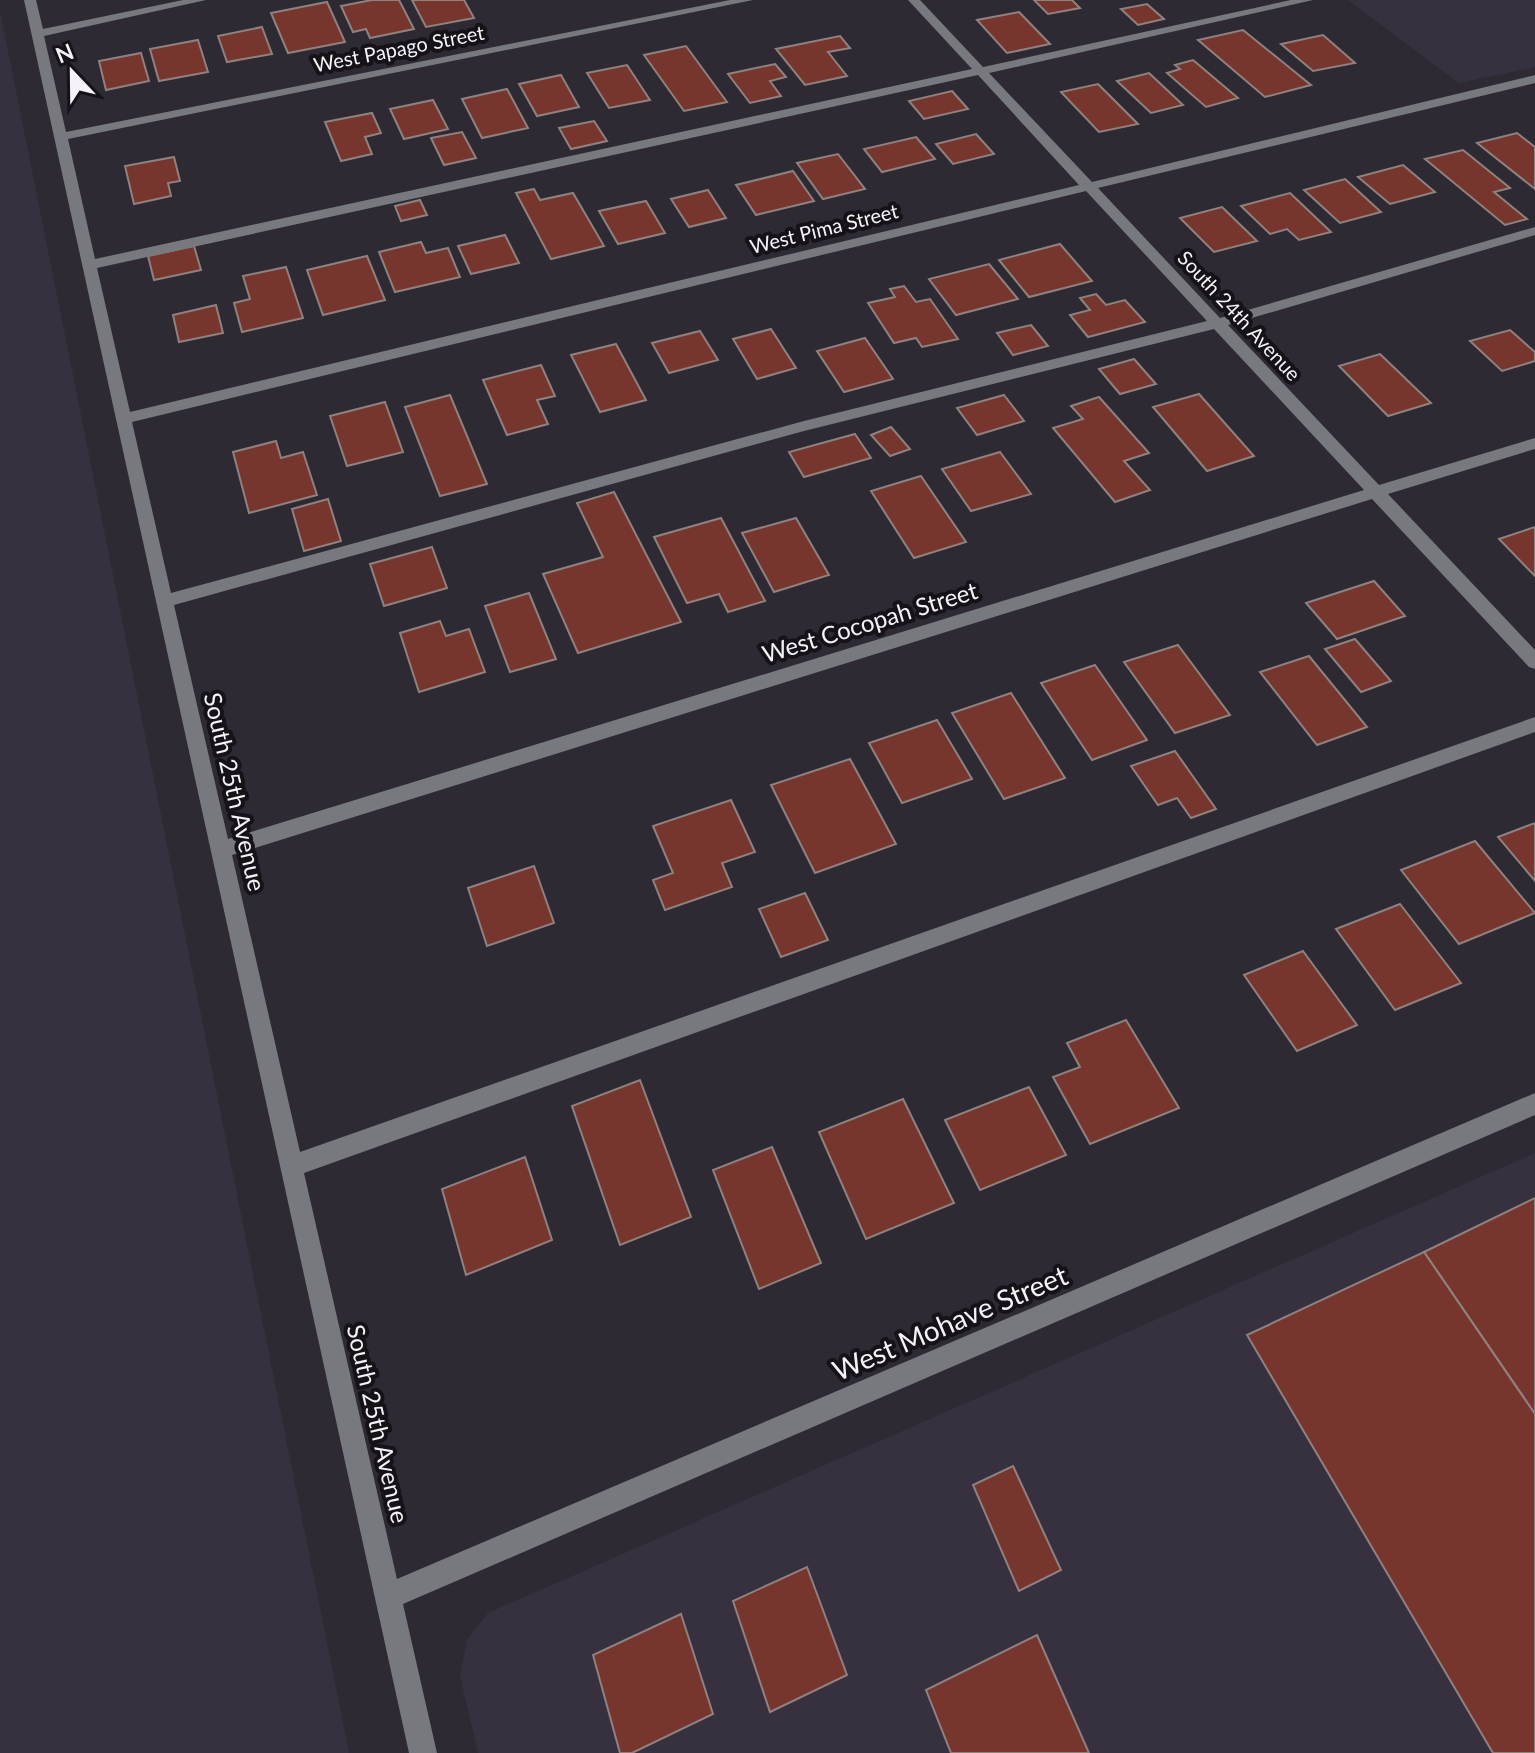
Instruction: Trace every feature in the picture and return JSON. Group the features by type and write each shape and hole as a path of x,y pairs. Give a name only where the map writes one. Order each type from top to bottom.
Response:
{"street":[{"name":"South 25th Avenue","path":"30,0 423,1753"},
{"path":"38,34 200,0"},
{"name":"West Papago Street","path":"60,137 747,0"},
{"name":"South 24th Avenue","path":"914,0 1378,491 1535,662"},
{"path":"89,265 1307,0"},
{"name":"West Pima Street","path":"123,419 1535,79"},
{"path":"164,601 804,426 1218,323 1535,231"},
{"name":"West Cocopah Street","path":"220,850 1535,443"},
{"path":"292,1166 1535,724"},
{"name":"West Mohave Street","path":"389,1596 1535,1104"}],"shaded area":[{"path":"1348,0 1535,0 1535,67 1459,83"},
{"path":"0,11 349,1753 0,1753"},
{"path":"1535,1153 1535,1753 478,1753 460,1676 467,1640 488,1613"}],"building":[{"path":"372,0 399,0 414,29 370,38 366,29 353,32 341,6"},
{"path":"412,0 464,0 474,18 426,27"},
{"path":"1034,0 1072,0 1080,8 1048,14"},
{"path":"327,2 345,42 288,53 271,13"},
{"path":"1147,4 1164,19 1138,25 1121,9"},
{"path":"1019,12 1050,44 1007,53 977,20"},
{"path":"262,27 272,54 227,62 218,36"},
{"path":"1243,30 1311,85 1265,97 1198,40"},
{"path":"1323,35 1355,63 1313,71 1281,44"},
{"path":"840,36 850,48 828,52 847,76 805,85 776,49"},
{"path":"198,40 208,72 159,81 150,49"},
{"path":"686,46 727,102 684,111 644,55"},
{"path":"141,53 149,81 106,90 99,61"},
{"path":"1193,60 1238,98 1206,107 1167,73 1180,69 1175,65"},
{"path":"775,64 786,77 770,81 781,96 750,103 728,74"},
{"path":"627,65 650,100 609,108 587,73"},
{"path":"1149,73 1183,105 1151,113 1117,81"},
{"path":"561,75 579,107 537,116 519,84"},
{"path":"1098,84 1138,124 1099,132 1061,92"},
{"path":"507,89 528,128 482,138 462,99"},
{"path":"952,91 968,109 924,119 909,101"},
{"path":"433,100 448,129 404,139 390,109"},
{"path":"372,113 381,133 365,137 372,154 341,161 325,122"},
{"path":"594,121 607,141 571,149 559,128"},
{"path":"462,132 476,158 444,165 431,138"},
{"path":"1517,133 1535,147 1535,189 1477,143"},
{"path":"976,134 994,154 953,164 936,144"},
{"path":"916,137 935,159 882,172 864,149"},
{"path":"1463,150 1510,188 1494,192 1527,219 1505,225 1425,159"},
{"path":"838,154 865,189 823,199 797,163"},
{"path":"174,157 180,181 168,183 171,196 134,204 125,166"},
{"path":"1403,165 1435,192 1390,204 1358,177"},
{"path":"793,171 814,201 756,215 736,185"},
{"path":"1345,179 1381,212 1340,223 1304,190"},
{"path":"534,189 540,200 573,193 604,246 551,259 516,193"},
{"path":"708,190 726,218 689,227 671,199"},
{"path":"1290,193 1331,232 1299,240 1287,229 1270,234 1241,206"},
{"path":"420,200 427,215 401,221 395,206"},
{"path":"646,201 665,233 618,244 599,211"},
{"path":"1222,207 1257,241 1214,252 1180,218"},
{"path":"505,235 519,263 471,274 458,246"},
{"path":"421,242 426,253 448,248 460,277 395,292 379,252"},
{"path":"1060,244 1092,281 1029,297 999,260"},
{"path":"194,246 201,270 154,280 148,256"},
{"path":"367,256 385,300 323,315 307,270"},
{"path":"989,264 1018,299 956,315 929,279"},
{"path":"286,267 303,318 242,332 234,303 250,299 243,276"},
{"path":"904,286 916,302 930,299 958,339 922,347 916,338 894,343 868,303 895,297 890,289"},
{"path":"1096,294 1106,305 1125,300 1145,322 1088,337 1070,315 1090,310 1080,298"},
{"path":"216,305 223,333 179,342 173,315"},
{"path":"1031,325 1048,346 1013,355 997,333"},
{"path":"771,329 796,368 757,379 733,339"},
{"path":"1510,330 1535,352 1535,361 1502,371 1470,341"},
{"path":"700,331 718,360 669,373 652,343"},
{"path":"865,338 893,379 844,392 817,351"},
{"path":"616,344 646,400 600,412 571,355"},
{"path":"1380,354 1431,403 1388,416 1339,366"},
{"path":"1134,359 1156,384 1120,394 1099,369"},
{"path":"541,365 555,396 537,400 548,424 507,435 483,380"},
{"path":"1199,394 1254,456 1207,471 1153,407"},
{"path":"450,395 487,484 440,496 405,407"},
{"path":"1004,395 1024,421 977,435 957,408"},
{"path":"1099,397 1149,453 1124,461 1150,490 1115,502 1053,428 1083,419 1071,406"},
{"path":"385,402 403,452 347,466 330,416"},
{"path":"891,427 910,449 890,456 871,435"},
{"path":"855,434 871,458 804,477 789,452"},
{"path":"276,441 281,458 303,452 317,495 249,513 233,452"},
{"path":"1000,452 1031,494 971,511 942,469"},
{"path":"921,476 966,542 914,558 871,491"},
{"path":"614,492 681,622 578,653 543,574 603,557 577,503"},
{"path":"328,499 341,541 304,551 292,509"},
{"path":"721,518 765,601 728,612 719,594 687,603 654,537"},
{"path":"796,518 829,575 774,592 742,533"},
{"path":"1535,527 1535,576 1499,539"},
{"path":"432,547 447,588 384,606 370,564"},
{"path":"1374,581 1405,616 1337,639 1306,603"},
{"path":"529,593 556,659 510,672 485,606"},
{"path":"440,621 446,636 469,629 485,672 419,692 400,633"},
{"path":"1355,639 1391,681 1361,692 1325,649"},
{"path":"1178,645 1230,715 1175,733 1124,662"},
{"path":"1309,656 1367,727 1317,745 1260,672"},
{"path":"1095,665 1147,740 1092,760 1041,683"},
{"path":"1011,693 1065,778 1004,799 952,713"},
{"path":"937,720 972,779 902,803 869,743"},
{"path":"1175,751 1216,809 1191,818 1177,798 1158,805 1131,766"},
{"path":"850,759 896,844 815,873 771,785"},
{"path":"731,800 755,852 722,863 732,887 665,910 653,880 673,873 653,826"},
{"path":"1535,823 1535,881 1498,837"},
{"path":"1475,841 1535,913 1459,944 1401,870"},
{"path":"534,866 554,923 487,946 468,888"},
{"path":"805,893 828,940 781,957 759,909"},
{"path":"1400,904 1461,983 1395,1010 1336,929"},
{"path":"1303,951 1357,1025 1297,1051 1244,975"},
{"path":"1126,1020 1179,1108 1090,1144 1053,1077 1080,1067 1067,1043"},
{"path":"640,1080 691,1217 620,1245 572,1106"},
{"path":"1029,1087 1066,1155 980,1190 945,1120"},
{"path":"903,1099 954,1203 866,1239 819,1132"},
{"path":"772,1147 821,1263 759,1289 713,1170"},
{"path":"525,1157 552,1240 466,1275 442,1189"},
{"path":"1535,1198 1535,1414 1424,1252"},
{"path":"1424,1252 1535,1414 1535,1753 1493,1753 1247,1335"},
{"path":"1013,1466 1061,1570 1019,1591 973,1485"},
{"path":"807,1567 847,1675 770,1712 733,1601"},
{"path":"681,1614 713,1714 632,1753 620,1753 593,1655"},
{"path":"1037,1635 1089,1753 951,1753 926,1690"}]}
